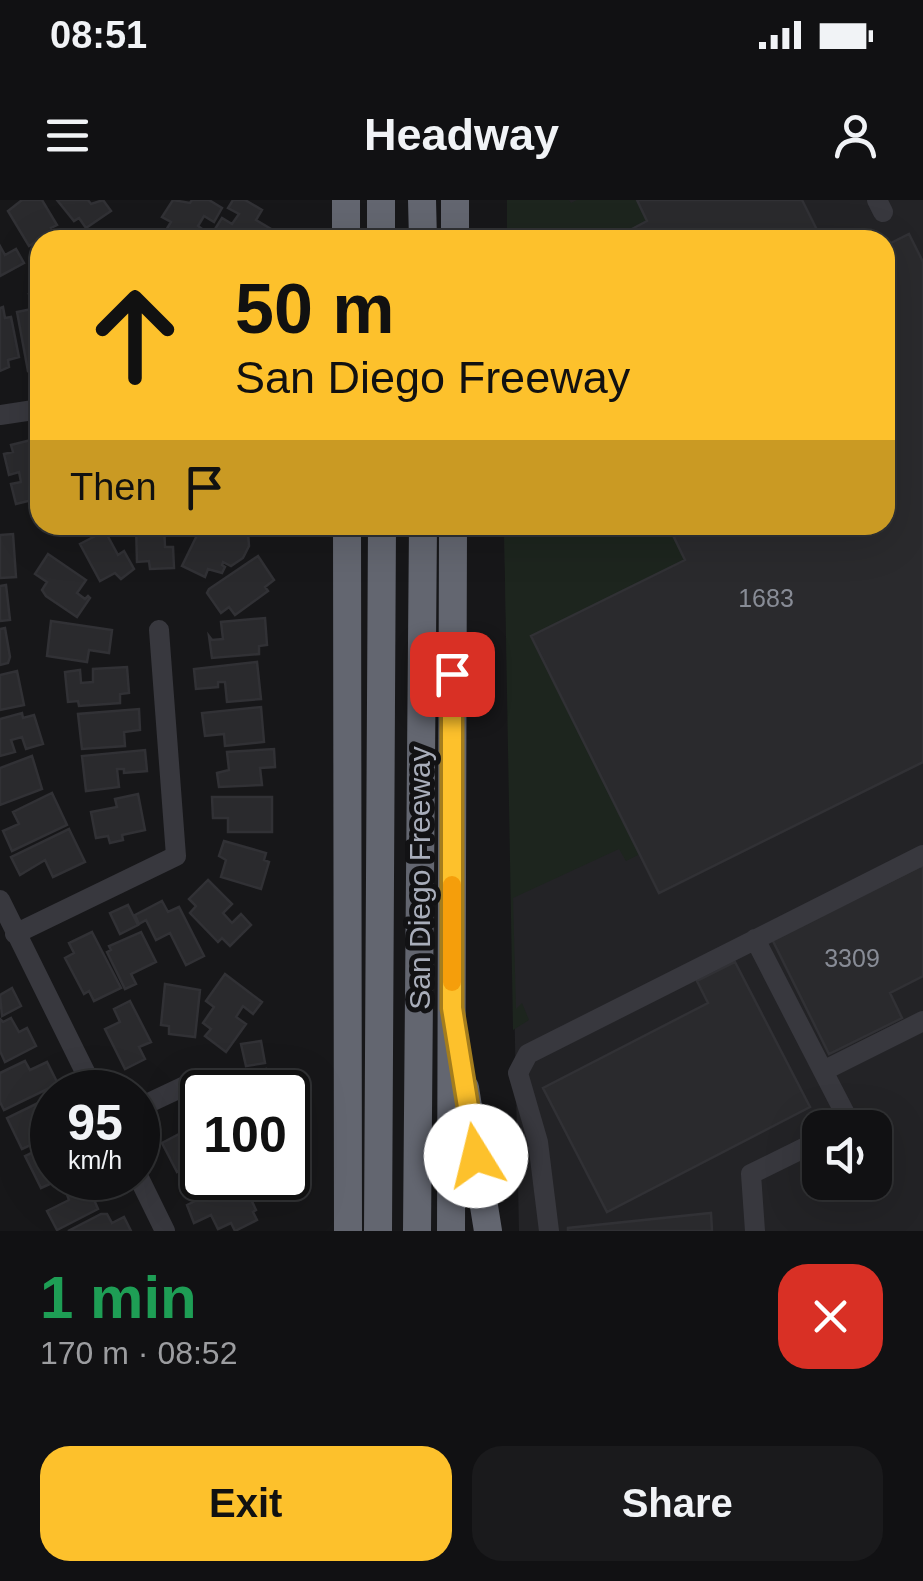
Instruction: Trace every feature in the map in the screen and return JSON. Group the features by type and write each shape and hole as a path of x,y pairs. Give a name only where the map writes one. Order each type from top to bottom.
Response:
{"highway":[{"path":"346,200 346,230"},
{"path":"381,200 381,230"},
{"path":"422,200 423,230"},
{"path":"455,200 455,230"},
{"path":"347,535 348,1231"},
{"path":"378,1231 382,535"},
{"path":"417,1231 422,535"},
{"name":"San Diego Freeway","path":"451,1231 453,535"},
{"path":"452,1008 488,1231"}],"street":[{"path":"0,416 30,411"},
{"path":"14,934 176,856 159,630"},
{"path":"549,1231 538,1142 518,1073 528,1054 923,855"},
{"path":"0,900 85,1070"},
{"path":"755,939 843,1110"},
{"path":"822,1071 923,1020"},
{"path":"755,1231 751,1174 802,1149"},
{"path":"150,1200 165,1231"}],"shaded area":[{"path":"507,200 923,200 923,1231 519,1231 504,535 895,535 895,230 507,230"},
{"path":"507,200 637,200 647,221 630,230 507,230"},
{"path":"504,535 673,535 685,560 531,636 640,854 626,861 619,849 513,898 516,1009 522,1003 529,1020 513,1030"}],"building":[{"path":"22,200 42,200 57,225 52,230 30,230 29,246 8,211"},
{"path":"57,200 88,200 91,204 103,200 111,211 86,228 79,218 74,221"},
{"path":"173,200 209,200 222,208 214,222 204,216 198,226 204,230 166,230 171,222 162,217"},
{"path":"233,200 245,200 262,210 256,220 271,229 214,230 222,218 232,224 239,214 228,208"},
{"path":"637,200 802,200 817,230 630,230 647,221"},
{"path":"909,234 923,262 923,762 659,893 531,636 685,560 673,535 895,535 895,241"},
{"path":"0,246 5,255 16,249 24,263 0,276"},
{"path":"3,307 5,318 11,317 19,357 8,360 9,367 0,371 0,308"},
{"path":"30,309 30,371 28,371 17,312"},
{"path":"30,440 30,500 16,504 11,484 21,482 19,472 9,475 4,454 13,452 11,445"},
{"path":"13,534 16,577 0,578 0,535"},
{"path":"97,535 107,535 118,555 124,551 134,569 121,579 115,573 100,581 80,544"},
{"path":"136,535 164,535 165,547 173,547 174,568 150,569 149,561 137,562"},
{"path":"197,535 248,535 249,546 243,558 231,566 223,562 222,573 208,569 205,577 182,566"},
{"path":"48,554 86,580 77,593 90,598 77,617 42,590 47,582 35,574"},
{"path":"258,556 274,580 265,587 268,591 235,615 229,607 221,613 207,593 209,589"},
{"path":"6,585 10,620 0,621 0,586"},
{"path":"265,618 267,645 259,646 259,654 212,658 209,636 212,640 223,639 221,622"},
{"path":"51,621 112,630 109,653 89,650 87,662 47,656"},
{"path":"5,628 10,657 8,663 0,665 0,629"},
{"path":"257,662 261,699 227,702 225,682 218,682 218,687 196,689 194,669"},
{"path":"127,667 129,693 120,694 120,703 79,706 78,701 68,702 65,672 80,670 81,683 93,682 93,669"},
{"path":"17,671 24,705 0,710 0,675"},
{"path":"261,707 264,742 225,746 224,734 205,736 202,713"},
{"path":"139,709 140,730 124,732 125,746 82,749 78,714"},
{"path":"22,713 23,718 34,715 43,744 26,749 22,737 11,740 15,752 0,756 0,719"},
{"path":"274,749 275,767 260,768 262,785 219,787 217,773 229,770 227,752"},
{"path":"145,750 147,771 124,773 124,769 117,769 119,787 86,791 82,756"},
{"path":"32,756 42,789 0,805 0,768"},
{"path":"52,793 67,825 12,851 3,831 19,824 13,812"},
{"path":"138,794 145,830 122,835 123,840 110,843 108,836 96,838 91,812 117,807 115,799"},
{"path":"212,797 272,797 272,832 228,832 228,818 213,818"},
{"path":"69,829 85,862 53,877 45,860 20,875 11,857"},
{"path":"224,841 266,853 264,860 269,862 261,889 221,877 226,860 219,856"},
{"path":"923,865 923,976 890,993 902,1018 829,1054 772,939"},
{"path":"208,880 232,904 223,913 232,923 241,914 251,925 230,946 222,938 218,942 190,913 196,906 189,899"},
{"path":"162,901 168,912 179,907 204,956 186,965 170,933 156,940 146,920 139,924 135,915"},
{"path":"128,905 138,925 120,934 110,913"},
{"path":"92,932 121,988 94,1001 89,991 84,994 65,958 74,953 69,943"},
{"path":"141,932 156,962 131,974 136,984 125,989 107,952 111,950 109,946"},
{"path":"735,962 810,1107 607,1212 543,1088 708,1003 697,981"},
{"path":"225,974 262,1002 253,1014 243,1006 236,1017 246,1024 226,1052 205,1036 211,1029 203,1023 214,1007 206,1001"},
{"path":"165,984 200,990 195,1037 169,1034 169,1026 161,1025"},
{"path":"12,988 21,1006 2,1016 0,995"},
{"path":"130,1001 151,1042 139,1047 145,1059 125,1069 105,1029 120,1022 114,1009"},
{"path":"11,1018 19,1032 27,1028 36,1046 5,1062 0,1051 0,1019 3,1022"},
{"path":"261,1041 265,1063 246,1066 241,1044"},
{"path":"25,1061 30,1070 30,1097 4,1110 0,1102 0,1073"},
{"path":"47,1062 51,1070 30,1070"},
{"path":"30,1107 30,1145 22,1149 7,1118"},
{"path":"180,1134 180,1170 177,1172 162,1143"},
{"path":"69,1200 94,1200 98,1209 57,1230 47,1211"},
{"path":"197,1200 251,1200 257,1220 235,1231 231,1223 218,1229 211,1215 194,1223 187,1205"},
{"path":"711,1213 712,1231 568,1231 568,1228"},
{"path":"107,1214 112,1223 124,1217 131,1231 68,1231"}],"slow traffic":[{"path":"452,885 452,982"}],"route":[{"path":"452,674 452,1008 476,1156"}]}
